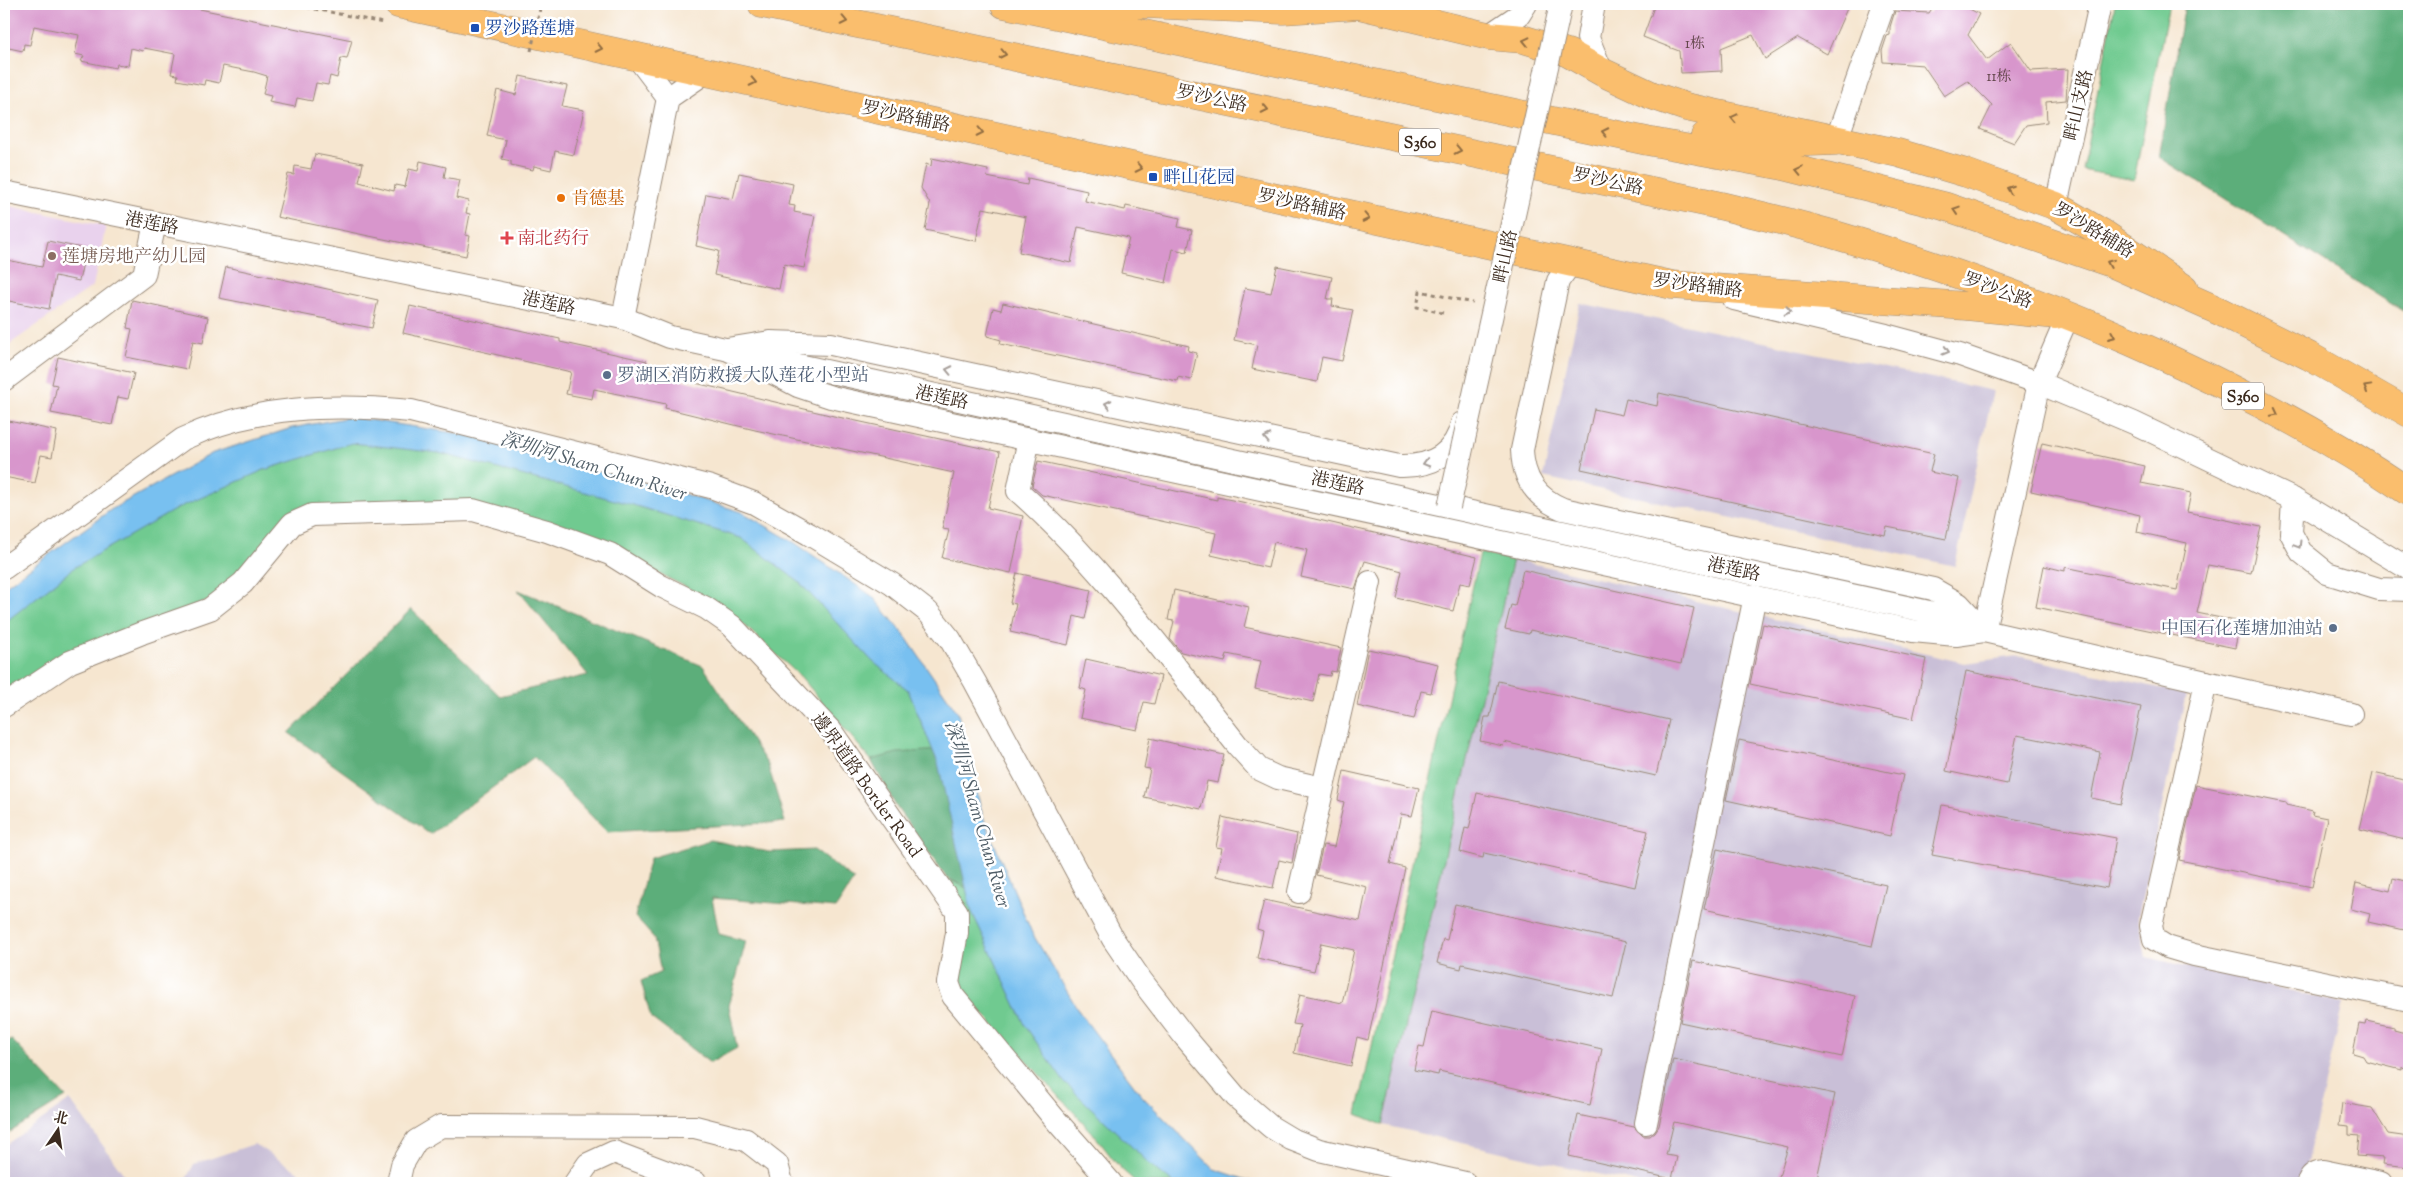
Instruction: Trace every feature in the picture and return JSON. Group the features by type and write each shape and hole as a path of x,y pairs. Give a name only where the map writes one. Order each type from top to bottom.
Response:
{"main road":[{"name":"罗沙路辅路","path":"398,4 1672,285 1966,306 2068,316"},
{"name":"罗沙公路","path":"762,4 1709,203 1831,234 1958,275 2068,316 2188,368 2298,425 2409,492"},
{"name":"罗沙路辅路","path":"1011,5 1144,4 1283,10 1357,4 1488,36 1523,39 1568,53 1602,72 1652,95 1686,107 1898,153 1966,173 2056,206 2104,234 2219,311"},
{"path":"1011,5 1648,141 1783,166 1944,206 2111,263 2219,311 2309,356 2409,413"},
{"path":"1648,141 1711,136 1784,143 1836,141"}],"street":[{"path":"1488,36 1519,15 1526,4"},
{"name":"畔山路","path":"1449,508 1561,4"},
{"path":"1594,4 1588,38 1602,72"},
{"path":"1836,141 1884,4"},
{"name":"畔山支路","path":"2056,206 2100,4"},
{"path":"637,57 668,98"},
{"path":"623,318 668,98 706,72"},
{"name":"港莲路","path":"4,192 623,318 670,337 1943,615 1984,631"},
{"path":"4,380 144,275 155,223"},
{"path":"727,349 770,342 831,344 1387,464 1420,465 1444,455 1459,436 1494,278 1494,258 1487,244"},
{"path":"1571,263 1558,281 1522,450 1525,474 1539,495 1552,504 1564,509 1933,589 1960,604 1984,631"},
{"path":"1672,285 1886,335 1960,355 2039,383 2134,424 2294,499 2409,569"},
{"path":"1984,631 2039,383 2068,316"},
{"path":"727,349 798,386 831,397 1935,634 1972,634 1984,631 2351,714"},
{"path":"4,568 183,439 212,426 253,414 307,408 372,407 411,411 711,486 754,503 892,584 928,612 950,639 1113,939 1185,1037 1236,1097 1271,1128 1291,1139 1319,1150 1465,1183"},
{"path":"1029,439 1018,491 1056,524 1090,562 1238,746 1259,769 1278,778 1322,788"},
{"path":"2294,499 2291,533 2301,552 2327,573 2379,589 2409,590"},
{"name":"邊界道路 Border Road","path":"4,706 70,662 142,633 210,609 243,583 292,524 312,515 473,510 547,531 610,554 661,586 706,608 732,626 831,730 956,912 957,933 948,983 953,996 1054,1118 1111,1183"},
{"path":"1299,892 1370,582"},
{"path":"1646,1123 1755,596"},
{"path":"2206,682 2151,926 2154,939 2167,946 2194,954 2409,1000"},
{"path":"398,1183 402,1165 416,1140 441,1126 460,1126 695,1127 746,1140 777,1164 782,1183"},
{"path":"575,1183 588,1164 614,1152 696,1183"},
{"path":"2308,1183 2309,1178 2316,1172 2323,1171 2381,1183"}],"path":[{"path":"531,51 541,4"}],"shaded area":[{"name":"莲塘房地产幼儿园","path":"4,205 106,226 93,286 4,348"},
{"path":"1580,303 1993,391 1955,566 1543,477"},
{"path":"1513,559 1965,663 2018,656 2186,694 2138,917 2146,957 2344,1003 2302,1183 1638,1183 1383,1125"},
{"path":"70,1100 130,1183 4,1183 4,1146"},
{"path":"254,1144 316,1183 184,1183 194,1164"}],"green space":[{"path":"2115,4 2169,4 2134,180 2082,170"},
{"path":"2185,4 2409,4 2409,315 2159,157"},
{"path":"284,442 467,443 772,548 904,663 947,750 871,760 801,677 721,604 592,541 458,511 312,515 239,587 70,662 4,706 4,607"},
{"path":"1480,553 1513,559 1383,1125 1357,1114"},
{"path":"518,590 703,666 768,765 785,822 607,832 534,757 430,834 289,733 411,609 500,696 588,675"},
{"path":"940,750 974,892 946,877 897,808 871,760 897,753"},
{"path":"710,840 769,852 814,850 854,880 836,908 712,898 719,934 746,941 729,1006 737,1048 710,1063 651,1018 641,981 661,972 654,938 635,917 650,858"},
{"path":"943,878 988,895 1002,938 1213,1183 1137,1183 1120,1168 1092,1132 965,994 960,974 969,927 965,910"},
{"path":"12,1040 66,1097 4,1136 4,1042"}],"water":[{"name":"深圳河 Sham Chun River","path":"350,417 468,435 665,488 742,512 795,543 872,596 903,633 958,713 983,817 1032,933 1080,1013 1142,1096 1214,1169 1256,1183 1174,1183 1156,1170 1064,1082 1026,1027 971,910 938,763 908,690 872,661 799,582 741,538 633,505 439,453 352,443 264,470 178,508 75,567 4,623 4,587 112,509 213,453 292,428"}],"building":[{"path":"4,4 175,4 352,40 347,59 341,58 337,78 330,76 328,85 316,83 312,101 297,98 295,107 269,102 271,96 263,94 267,76 254,72 223,66 219,83 205,80 204,85 177,80 178,75 171,74 175,54 144,48 143,51 131,48 128,66 117,64 116,68 81,61 84,56 75,54 79,35 34,26 30,45 24,44 23,51 4,47"},
{"path":"1655,4 1849,4 1827,54 1798,38 1765,59 1753,35 1721,48 1722,71 1681,73 1679,51 1643,37"},
{"path":"1935,4 1960,4 1979,14 1968,35 1987,60 2011,42 2031,71 2068,69 2066,100 2046,102 2047,122 2026,125 2014,143 1980,129 1992,105 1968,81 1944,96 1923,65 1883,62 1882,51 1887,36 1890,35 1890,27 1895,11 1929,13"},
{"path":"520,76 567,86 562,106 584,110 574,155 555,151 551,170 534,166 533,170 511,165 511,161 502,159 506,140 487,136 497,90 516,95"},
{"path":"315,154 363,163 359,182 394,191 395,185 405,187 409,169 418,171 420,161 446,167 444,177 460,180 456,198 469,201 466,213 470,214 466,235 470,236 466,256 277,217 288,174 294,175 295,166 311,169"},
{"path":"932,158 988,170 987,177 1027,185 1028,178 1087,191 1085,201 1125,210 1126,206 1180,218 1178,227 1192,230 1187,252 1173,249 1166,283 1121,273 1129,238 1078,227 1071,263 1019,252 1026,217 983,208 976,241 925,230 930,204 921,188 926,164 931,166"},
{"path":"739,173 793,184 789,205 795,206 794,212 815,216 804,268 784,264 779,289 714,275 719,251 696,246 706,194 733,199"},
{"path":"48,241 86,249 79,281 55,276 49,309 4,300 4,276 7,260 42,267"},
{"path":"1277,266 1332,277 1327,299 1333,299 1332,306 1353,310 1342,361 1322,357 1317,382 1252,369 1257,345 1234,340 1245,288 1271,293"},
{"path":"226,267 378,300 372,328 219,298"},
{"path":"132,300 208,317 203,343 193,341 187,369 126,357 132,329 127,328"},
{"path":"1003,303 1189,346 1188,351 1197,353 1191,380 1178,377 1177,381 1000,344 1001,340 987,336 993,308 1001,310"},
{"path":"410,306 560,339 560,342 647,361 645,371 838,417 1000,452 988,508 1023,516 1011,573 942,558 949,530 942,529 954,473 755,430 665,408 666,404 594,389 592,399 566,394 571,372 403,333"},
{"path":"58,357 134,373 128,399 118,397 112,425 51,413 57,385 52,384"},
{"path":"1659,393 1934,454 1930,472 1959,478 1946,539 1887,527 1885,535 1581,469 1594,409 1622,415 1626,399 1657,406"},
{"path":"4,420 57,431 52,457 41,455 35,483 4,477"},
{"path":"2042,443 2145,466 2141,483 2191,493 2187,512 2261,527 2251,573 2208,565 2197,613 2240,622 2235,648 2036,607 2044,566 2065,571 2065,567 2177,590 2187,543 2137,532 2140,515 2031,491"},
{"path":"1038,461 1217,500 1217,497 1242,502 1477,557 1470,585 1460,583 1453,611 1396,598 1402,571 1365,561 1355,589 1301,577 1307,550 1274,542 1268,568 1211,555 1216,533 1042,495 1032,486"},
{"path":"1523,570 1694,608 1681,664 1530,630 1529,634 1505,629 1511,605 1515,606"},
{"path":"1017,573 1091,590 1085,619 1074,616 1068,645 1010,632 1016,604 1010,603"},
{"path":"1174,590 1249,607 1244,627 1341,648 1336,672 1331,671 1330,676 1319,674 1313,702 1255,689 1261,661 1227,654 1225,662 1181,652 1170,639 1174,621 1168,620"},
{"path":"1763,624 1926,659 1913,719 1750,684"},
{"path":"1368,649 1438,664 1431,693 1421,691 1414,719 1357,706"},
{"path":"1086,659 1161,676 1154,704 1144,702 1137,730 1080,718 1086,690 1080,688"},
{"path":"1966,671 2141,707 2121,804 2091,798 2100,752 2017,735 2007,784 1946,771"},
{"path":"1498,681 1669,720 1656,776 1504,742 1503,746 1480,741 1485,717 1490,717"},
{"path":"1150,738 1224,755 1218,783 1207,781 1201,809 1144,797 1150,769 1144,768"},
{"path":"1739,740 1903,775 1890,836 1726,800"},
{"path":"1344,771 1419,788 1412,816 1401,814 1390,864 1405,868 1368,1040 1357,1037 1351,1066 1294,1053 1300,1025 1293,1024 1300,994 1342,1003 1354,950 1321,943 1314,971 1257,958 1263,931 1257,929 1264,900 1360,921 1367,887 1316,875 1323,845 1334,847 1344,802 1338,800"},
{"path":"2373,773 2409,781 2409,841 2360,829"},
{"path":"2196,785 2286,803 2286,805 2313,811 2312,815 2327,818 2312,887 2179,860"},
{"path":"1477,793 1648,831 1635,887 1484,853 1483,858 1460,852 1465,828 1469,829"},
{"path":"1942,805 2116,838 2107,888 1932,855"},
{"path":"1222,817 1297,834 1292,863 1279,860 1273,888 1216,876 1222,848 1216,847"},
{"path":"1717,849 1886,885 1872,946 1704,909"},
{"path":"2393,878 2409,882 2409,931 2368,922 2370,914 2351,909 2356,883 2390,891"},
{"path":"1455,904 1626,942 1613,998 1462,964 1461,969 1437,963 1443,939 1447,940"},
{"path":"1693,961 1855,996 1842,1057 1680,1022"},
{"path":"1432,1011 1602,1049 1590,1105 1439,1071 1438,1075 1414,1070 1419,1046 1424,1047"},
{"path":"2366,1021 2394,1027 2394,1030 2409,1034 2409,1069 2402,1067 2402,1070 2366,1061 2363,1056 2353,1053 2359,1024 2365,1025"},
{"path":"1673,1059 1835,1094 1816,1183 1777,1183 1788,1147 1674,1122 1666,1155 1677,1157 1672,1179 1569,1156 1578,1115 1634,1127 1643,1136 1650,1136 1655,1132 1659,1126"},
{"path":"2342,1103 2372,1108 2388,1134 2409,1137 2409,1167 2383,1164 2384,1158 2357,1156 2359,1136 2349,1135 2349,1127 2339,1126"}],"place":[{"name":"罗沙路莲塘","path":"475,28"},
{"name":"畔山花园","path":"1153,177"},
{"name":"肯德基","path":"561,198"},
{"name":"南北药行","path":"507,238"},
{"name":"莲塘房地产幼儿园","path":"52,256"},
{"name":"罗湖区消防救援大队莲花小型站","path":"607,375"},
{"name":"中国石化莲塘加油站","path":"2333,628"}]}
